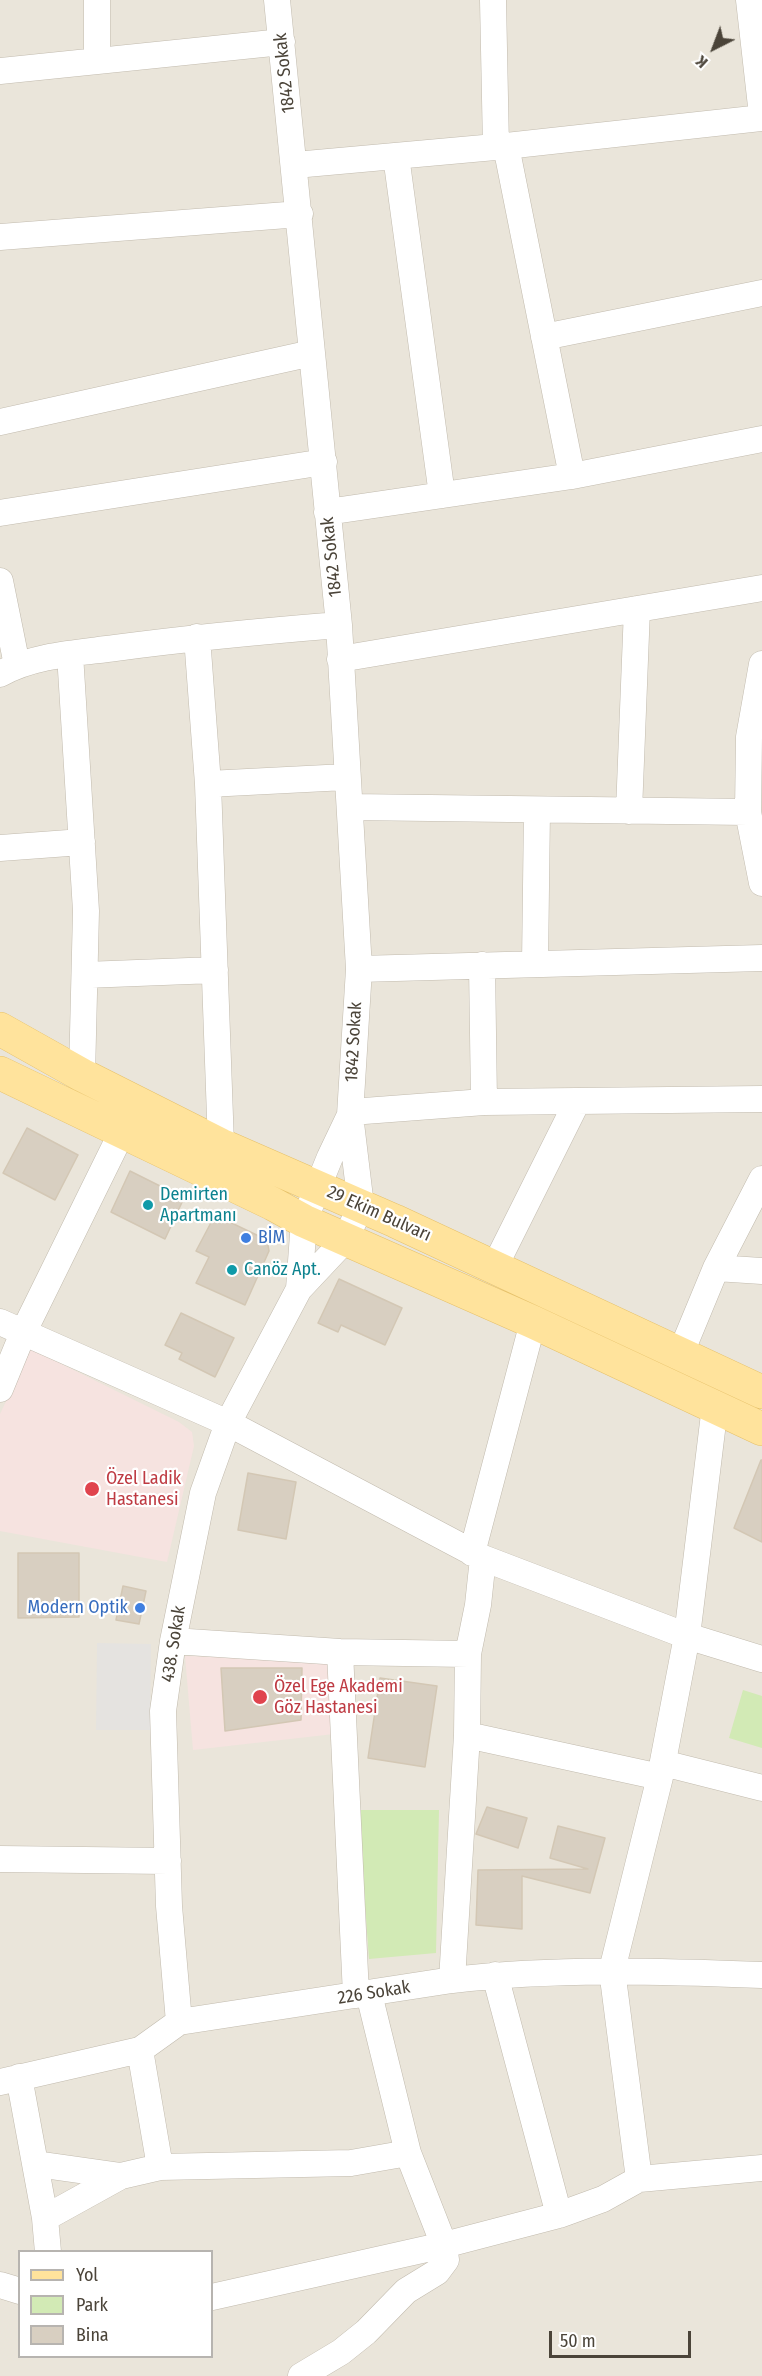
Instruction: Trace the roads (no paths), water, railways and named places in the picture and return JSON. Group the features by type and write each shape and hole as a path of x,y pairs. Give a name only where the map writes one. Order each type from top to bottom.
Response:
{"main road":[{"name":"29 Ekim Bulvarı","path":"0,1029 82,1075 221,1145 361,1206 762,1392"},
{"name":"29 Ekim Bulvarı","path":"0,1073 304,1221 533,1322 762,1429"}],"street":[{"path":"97,0 97,61"},
{"name":"1842 Sokak","path":"277,0 339,624 346,777 350,807 359,969 351,1114"},
{"path":"493,0 501,147 544,336 572,476"},
{"path":"295,165 501,147 762,116 749,0"},
{"path":"0,71 282,42"},
{"path":"396,156 442,495"},
{"path":"0,237 300,214"},
{"path":"544,336 762,293"},
{"path":"0,422 312,353"},
{"path":"327,512 572,476 762,439"},
{"path":"0,513 324,462"},
{"path":"0,580 9,669 70,654 197,637 339,624"},
{"path":"340,659 762,588"},
{"path":"629,811 636,609"},
{"path":"197,637 208,784 221,1145"},
{"path":"70,654 86,910 82,1075"},
{"path":"762,664 749,737 748,812 762,884"},
{"path":"208,784 346,777"},
{"path":"350,807 748,812"},
{"path":"535,964 537,810"},
{"path":"0,848 82,842"},
{"path":"359,969 762,958"},
{"path":"482,966 484,1102"},
{"path":"84,975 215,970"},
{"path":"351,1114 484,1102 762,1099"},
{"path":"494,1268 577,1102"},
{"path":"299,1289 304,1221 351,1114"},
{"path":"299,1289 345,1240 361,1206 351,1114"},
{"path":"0,1389 23,1333 122,1132"},
{"path":"680,1354 716,1268 762,1179"},
{"path":"716,1268 762,1271"},
{"name":"438. Sokak","path":"179,2022 169,1906 163,1711 173,1641 202,1493 228,1423 299,1289"},
{"path":"0,1322 228,1423 477,1555 687,1636 762,1659"},
{"path":"452,1980 467,1735 468,1654 478,1605 477,1555 533,1322"},
{"path":"639,2179 612,1970 661,1770 687,1636 715,1406"},
{"path":"173,1641 340,1652 468,1654"},
{"path":"301,2376 341,2352 366,2332 406,2291 437,2272 446,2260 444,2245 408,2153 362,1995 340,1652"},
{"path":"467,1735 762,1788"},
{"path":"0,1859 168,1861"},
{"name":"226 Sokak","path":"10,2080 140,2050 179,2022 452,1980 495,1975 612,1970 762,1975"},
{"path":"495,1975 559,2215"},
{"path":"140,2050 160,2167"},
{"path":"10,2080 36,2164 48,2250"},
{"path":"45,2218 121,2176 160,2167 351,2163 408,2153"},
{"path":"36,2164 121,2176"},
{"path":"213,2298 444,2245 559,2215 603,2199 639,2179 762,2168"},
{"path":"0,2285 18,2290"}],"place":[{"name":"Demirten Apartmanı","path":"148,1205"},
{"name":"BİM","path":"246,1238"},
{"name":"Canöz Apt.","path":"232,1270"},
{"name":"Özel Ladik Hastanesi","path":"92,1489"},
{"name":"Modern Optik","path":"140,1608"},
{"name":"Özel Ege Akademi Göz Hastanesi","path":"260,1697"}]}
